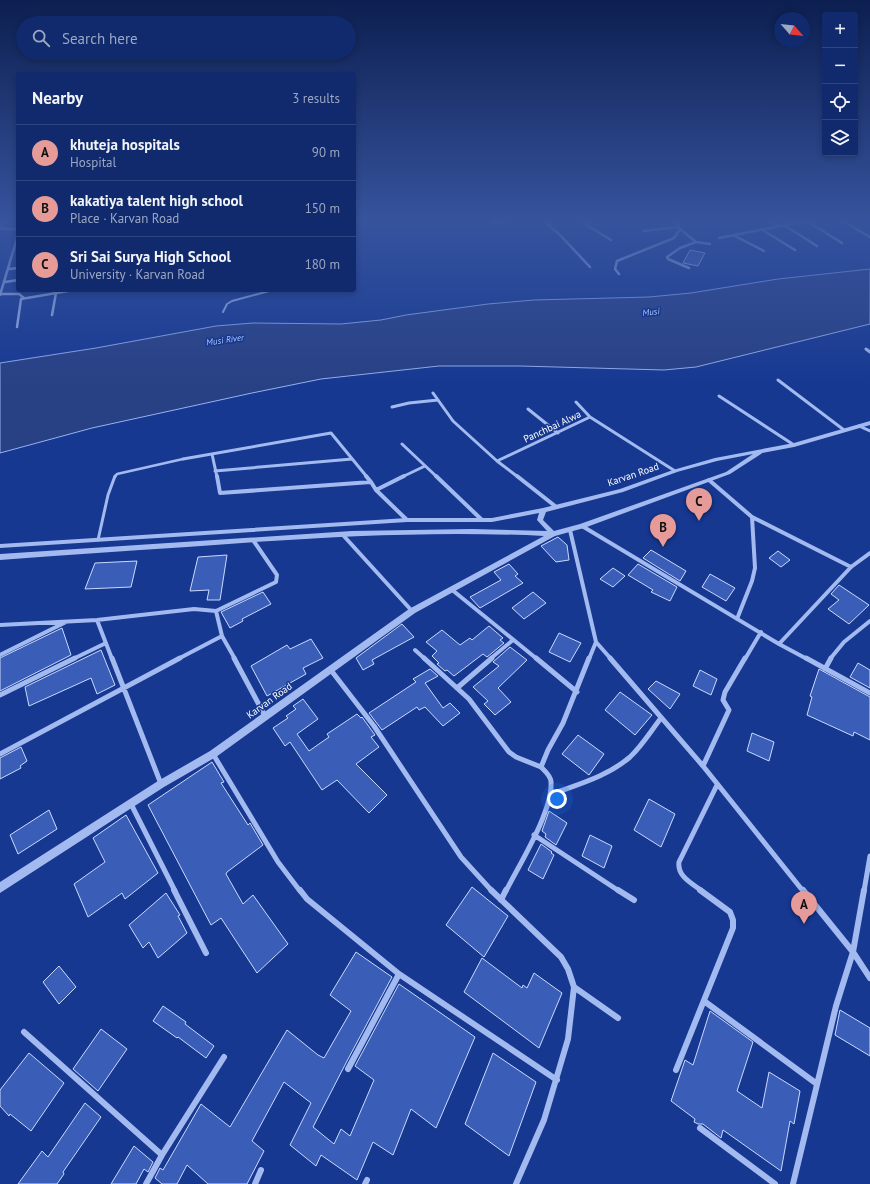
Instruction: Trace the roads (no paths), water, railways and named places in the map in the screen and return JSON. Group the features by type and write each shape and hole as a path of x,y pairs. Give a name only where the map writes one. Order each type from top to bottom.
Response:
{"street":[{"path":"7,276 0,295 19,294 24,298"},
{"path":"5,282 16,280"},
{"path":"17,327 21,298 62,292"},
{"path":"52,315 56,293"},
{"path":"866,349 870,352"},
{"path":"778,380 844,430"},
{"path":"433,393 453,420 497,461 555,506"},
{"path":"719,396 794,445"},
{"path":"392,407 409,403 438,400"},
{"path":"576,402 590,417"},
{"path":"528,409 558,433"},
{"name":"Panchbai Alwa","path":"497,461 590,417 675,471"},
{"name":"Karvan Road","path":"0,546 407,520 492,520 543,510 621,491 675,471 717,459 794,445 870,423"},
{"path":"858,426 870,431"},
{"path":"183,459 331,433 376,490 407,520"},
{"path":"402,444 482,520"},
{"name":"Karvan Road","path":"0,888 161,784 213,754 412,611 553,534 582,526 728,473 759,454 759,452"},
{"path":"212,454 220,493 371,482"},
{"path":"215,471 352,458"},
{"path":"376,490 426,466"},
{"path":"709,480 752,517 851,568"},
{"path":"543,510 540,520 553,534"},
{"path":"737,619 752,581 755,568 752,517"},
{"path":"582,526 779,644 870,693"},
{"path":"0,558 342,534 490,530 553,534"},
{"path":"570,530 596,642 703,766 853,952 870,978"},
{"path":"342,534 412,611"},
{"path":"0,625 97,620 194,609 216,611 276,582 277,575 274,569 260,552 253,540"},
{"path":"779,644 851,568 870,553"},
{"path":"451,590 577,692"},
{"path":"216,611 222,636 265,716"},
{"path":"97,620 161,784"},
{"path":"0,655 69,621"},
{"path":"825,669 835,651 853,633 870,621"},
{"path":"703,766 729,710 723,700 725,692 761,632"},
{"path":"0,754 222,636"},
{"path":"457,688 513,640"},
{"path":"541,767 544,754 556,736 577,692 596,642"},
{"path":"0,695 106,644"},
{"path":"415,650 469,700 509,752 516,757 541,767 551,780 552,794 544,814 501,900"},
{"path":"330,669 374,726 461,857 501,900 550,945 561,957 568,969 574,987 568,1039 544,1120 516,1184"},
{"path":"552,794 600,776 618,766 630,756 661,718"},
{"path":"213,754 278,862 307,899 400,974 557,1080"},
{"path":"676,1070 733,928 733,920 730,912 681,875 678,868 717,784"},
{"path":"131,803 206,953"},
{"path":"534,836 634,900"},
{"path":"793,1184 836,1006 853,952 870,856"},
{"path":"348,1069 400,974"},
{"path":"574,987 618,1018"},
{"path":"704,1001 817,1084"},
{"path":"24,1032 162,1155"},
{"path":"146,1184 162,1155 224,1057"},
{"path":"700,1128 775,1184"},
{"path":"255,1184 261,1170"}],"lane":[{"path":"223,312 227,304 232,301 266,292"},
{"path":"98,540 108,496 113,479 117,474 183,459"}],"water":[{"path":"803,276 870,276 870,324 696,367 664,370 520,366 439,366 321,379 92,428 0,453 0,363 96,348 216,326 253,323 341,324 381,320 406,315 488,304 534,300 649,297 691,293"}],"place":[{"name":"Sri Sai Surya High School","path":"699,521"},
{"name":"kakatiya talent high school","path":"663,547"},
{"name":"khuteja hospitals","path":"804,924"}],"water label":[{"name":"Musi","path":"651,312"},
{"name":"Musi River","path":"225,340"}]}
